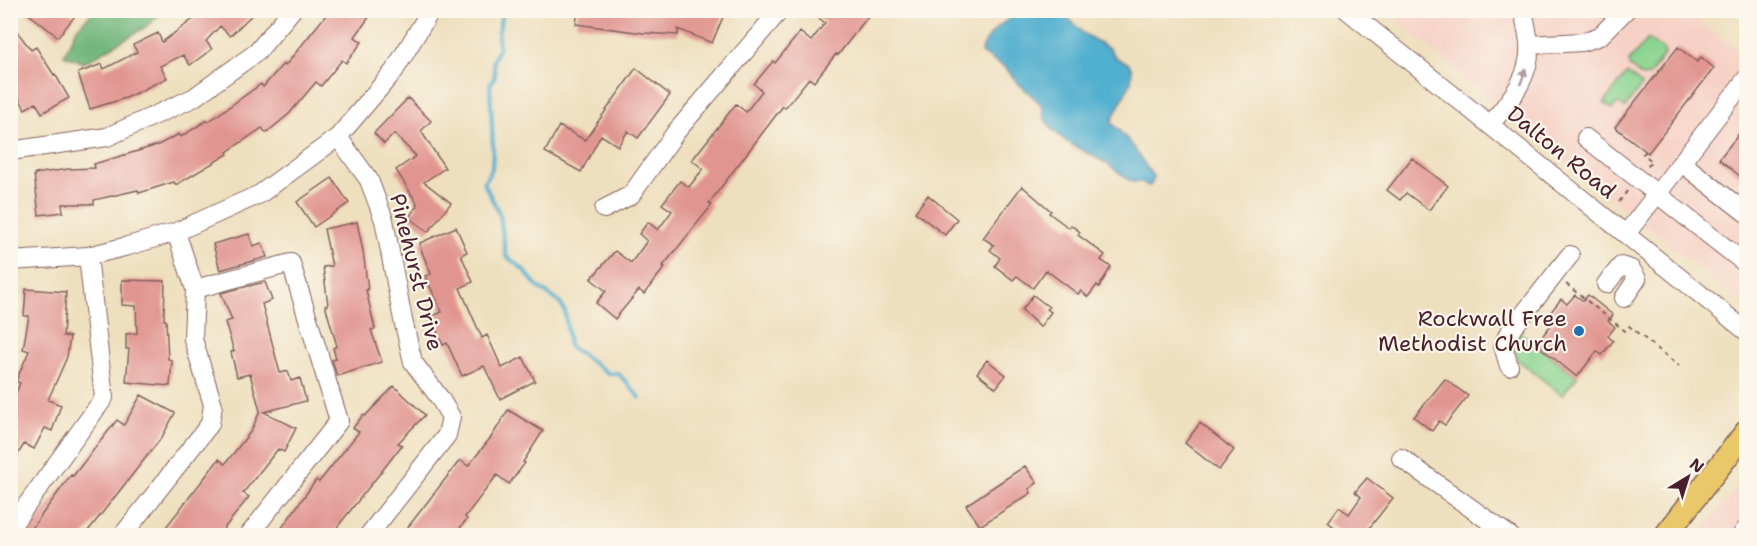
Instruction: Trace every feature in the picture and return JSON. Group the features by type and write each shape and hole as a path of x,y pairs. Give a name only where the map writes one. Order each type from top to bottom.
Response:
{"main road":[{"path":"1665,536 1746,432"}],"street":[{"path":"10,151 107,137 193,98 257,52 292,10"},
{"path":"10,261 88,256 176,231 260,194 338,137 394,71 431,10"},
{"name":"Dalton Road","path":"1347,10 1746,331"},
{"path":"1490,125 1519,87 1526,69 1529,45 1523,10"},
{"path":"1529,45 1582,42 1600,36 1626,10"},
{"path":"604,209 630,195 676,132 779,11"},
{"path":"1626,234 1746,79"},
{"name":"Pinehurst Drive","path":"338,137 369,180 384,220 413,362 451,417 447,435 368,536"},
{"path":"1586,138 1746,264"},
{"path":"1682,163 1746,213"},
{"path":"122,536 210,424 213,405 193,339 195,289 176,231"},
{"path":"1631,269 1646,250"},
{"path":"1509,366 1503,346 1508,334 1570,255"},
{"path":"10,528 104,398 88,256"},
{"path":"195,289 291,263 339,422 248,536"},
{"path":"1606,284 1621,266 1631,269 1637,279 1624,298"},
{"path":"1401,458 1510,536"},
{"path":"1742,536 1746,529"}],"path":[{"path":"1554,274 1625,331 1629,326 1679,366"}],"shaded area":[{"path":"1386,11 1687,11 1746,57 1746,306 1546,146"},
{"path":"1746,475 1746,535 1699,535"}],"green space":[{"path":"94,11 165,11 144,28 84,63 64,55 77,28"},
{"path":"1648,39 1663,49 1665,53 1649,76 1642,77 1630,67 1629,61"},
{"path":"1627,73 1642,85 1625,108 1618,103 1612,109 1604,103"},
{"path":"1520,332 1577,377 1562,395 1517,359 1514,345"}],"water":[{"path":"1021,11 1056,11 1064,14 1083,33 1110,49 1116,58 1129,64 1132,70 1131,82 1111,122 1130,142 1154,178 1151,185 1132,182 1106,163 1067,142 1053,130 1044,118 1042,105 1017,82 1006,68 981,53 987,39 1002,24"}],"building":[{"path":"24,10 67,10 75,16 58,37"},
{"path":"190,10 257,10 230,36 220,26 206,41 212,49 190,65 183,55 160,66 167,78 126,98 90,109 78,73 102,64 104,69 137,52 133,45 158,33 162,42 196,17"},
{"path":"330,10 374,10 355,37 362,42 346,63 342,60 321,86 316,82 289,114 266,133 262,128 227,152 228,154 176,185 174,182 139,193 138,190 94,200 94,204 62,204 63,212 39,215 34,174 95,168 94,164 158,145 179,134 181,137 207,120 208,122 261,84 263,87 283,64 285,66"},
{"path":"578,10 726,10 712,43 678,29 678,35 576,24"},
{"path":"808,10 873,10 814,82 809,78 785,108 783,106 709,203 712,205 663,266 665,267 644,294 639,290 615,319 596,303 606,291 591,279 615,251 631,263 647,241 639,234 648,222 658,230 672,211 662,204 680,181 689,187 703,169 692,160 736,104 746,112 762,91 754,84 773,61 775,63 800,32 811,41 825,23"},
{"path":"10,22 31,50 36,47 69,98 42,113 36,103 25,109 10,81"},
{"path":"1678,47 1697,62 1701,57 1714,68 1648,153 1615,127"},
{"path":"636,68 670,95 638,138 628,131 618,146 601,135 581,172 545,152 559,126 585,140"},
{"path":"408,98 431,121 421,131 445,168 424,182 451,203 428,232 409,217 417,203 396,170 416,156 394,134 384,144 374,133"},
{"path":"1746,125 1746,181 1719,159"},
{"path":"1412,158 1448,186 1429,210 1406,193 1400,200 1387,190"},
{"path":"332,178 349,203 314,227 297,202"},
{"path":"1022,186 1051,211 1049,213 1069,228 1071,225 1080,232 1078,235 1105,255 1101,260 1111,267 1099,287 1097,285 1088,297 1081,291 1078,294 1046,270 1033,288 1017,276 1013,280 995,266 1000,258 990,250 994,245 983,238"},
{"path":"928,195 957,219 945,235 915,212"},
{"path":"357,222 363,251 368,290 366,290 375,329 371,330 382,362 337,376 332,360 336,359 333,348 337,346 325,305 328,305 323,267 332,266 324,229"},
{"path":"456,227 467,252 461,255 473,282 460,288 482,338 487,335 502,368 523,357 535,381 500,399 484,366 462,376 447,343 443,345 430,317 442,312 425,276 431,274 420,243"},
{"path":"249,234 253,246 262,243 267,257 220,270 213,244"},
{"path":"122,280 165,281 164,320 166,320 168,359 172,360 170,386 126,382 129,349 126,349 126,334 137,333 136,306 122,305"},
{"path":"265,282 272,300 262,304 280,373 288,371 291,381 300,378 306,401 264,412 296,428 284,452 278,449 243,493 249,497 218,536 159,536 219,459 225,464 251,431 260,411 250,374 237,377 231,352 234,351 225,322 232,320 221,293"},
{"path":"26,289 66,292 63,336 70,337 67,357 48,400 61,405 52,431 45,428 34,449 24,444 10,468 10,408 20,383 16,381 29,351 23,349 29,316 24,316"},
{"path":"1033,295 1049,307 1047,309 1051,312 1040,327 1022,310"},
{"name":"Rockwall Free Methodist Church","path":"1575,295 1583,301 1588,295 1613,315 1608,321 1615,327 1608,336 1613,341 1602,355 1597,351 1577,377 1536,344 1556,319 1550,313 1561,299 1567,304"},
{"path":"987,360 1006,375 996,388 977,373"},
{"path":"1445,379 1468,396 1445,425 1439,421 1432,431 1414,417"},
{"path":"394,386 425,415 398,443 402,445 385,467 330,536 276,536 316,480 319,482 359,432 353,428 363,415 365,416"},
{"path":"141,395 175,413 162,437 84,536 26,536 71,475 73,476 117,420 124,425"},
{"path":"508,410 543,431 523,462 525,463 509,484 497,475 465,517 467,519 454,536 401,536 460,460 468,466 492,436"},
{"path":"1200,423 1234,450 1219,470 1185,443"},
{"path":"1025,466 1037,483 1029,489 1031,493 980,526 966,505"},
{"path":"1367,478 1393,498 1363,536 1345,536 1328,522 1339,507 1349,514 1361,497 1355,492"}],"waterway":[{"path":"507,10 501,18 499,47 493,61 495,76 490,85 492,168 484,183 500,215 506,256 523,269 537,286 559,302 565,311 569,346 609,374 618,373 640,398"}],"place":[{"name":"Rockwall Free Methodist Church","path":"1579,331"}]}
